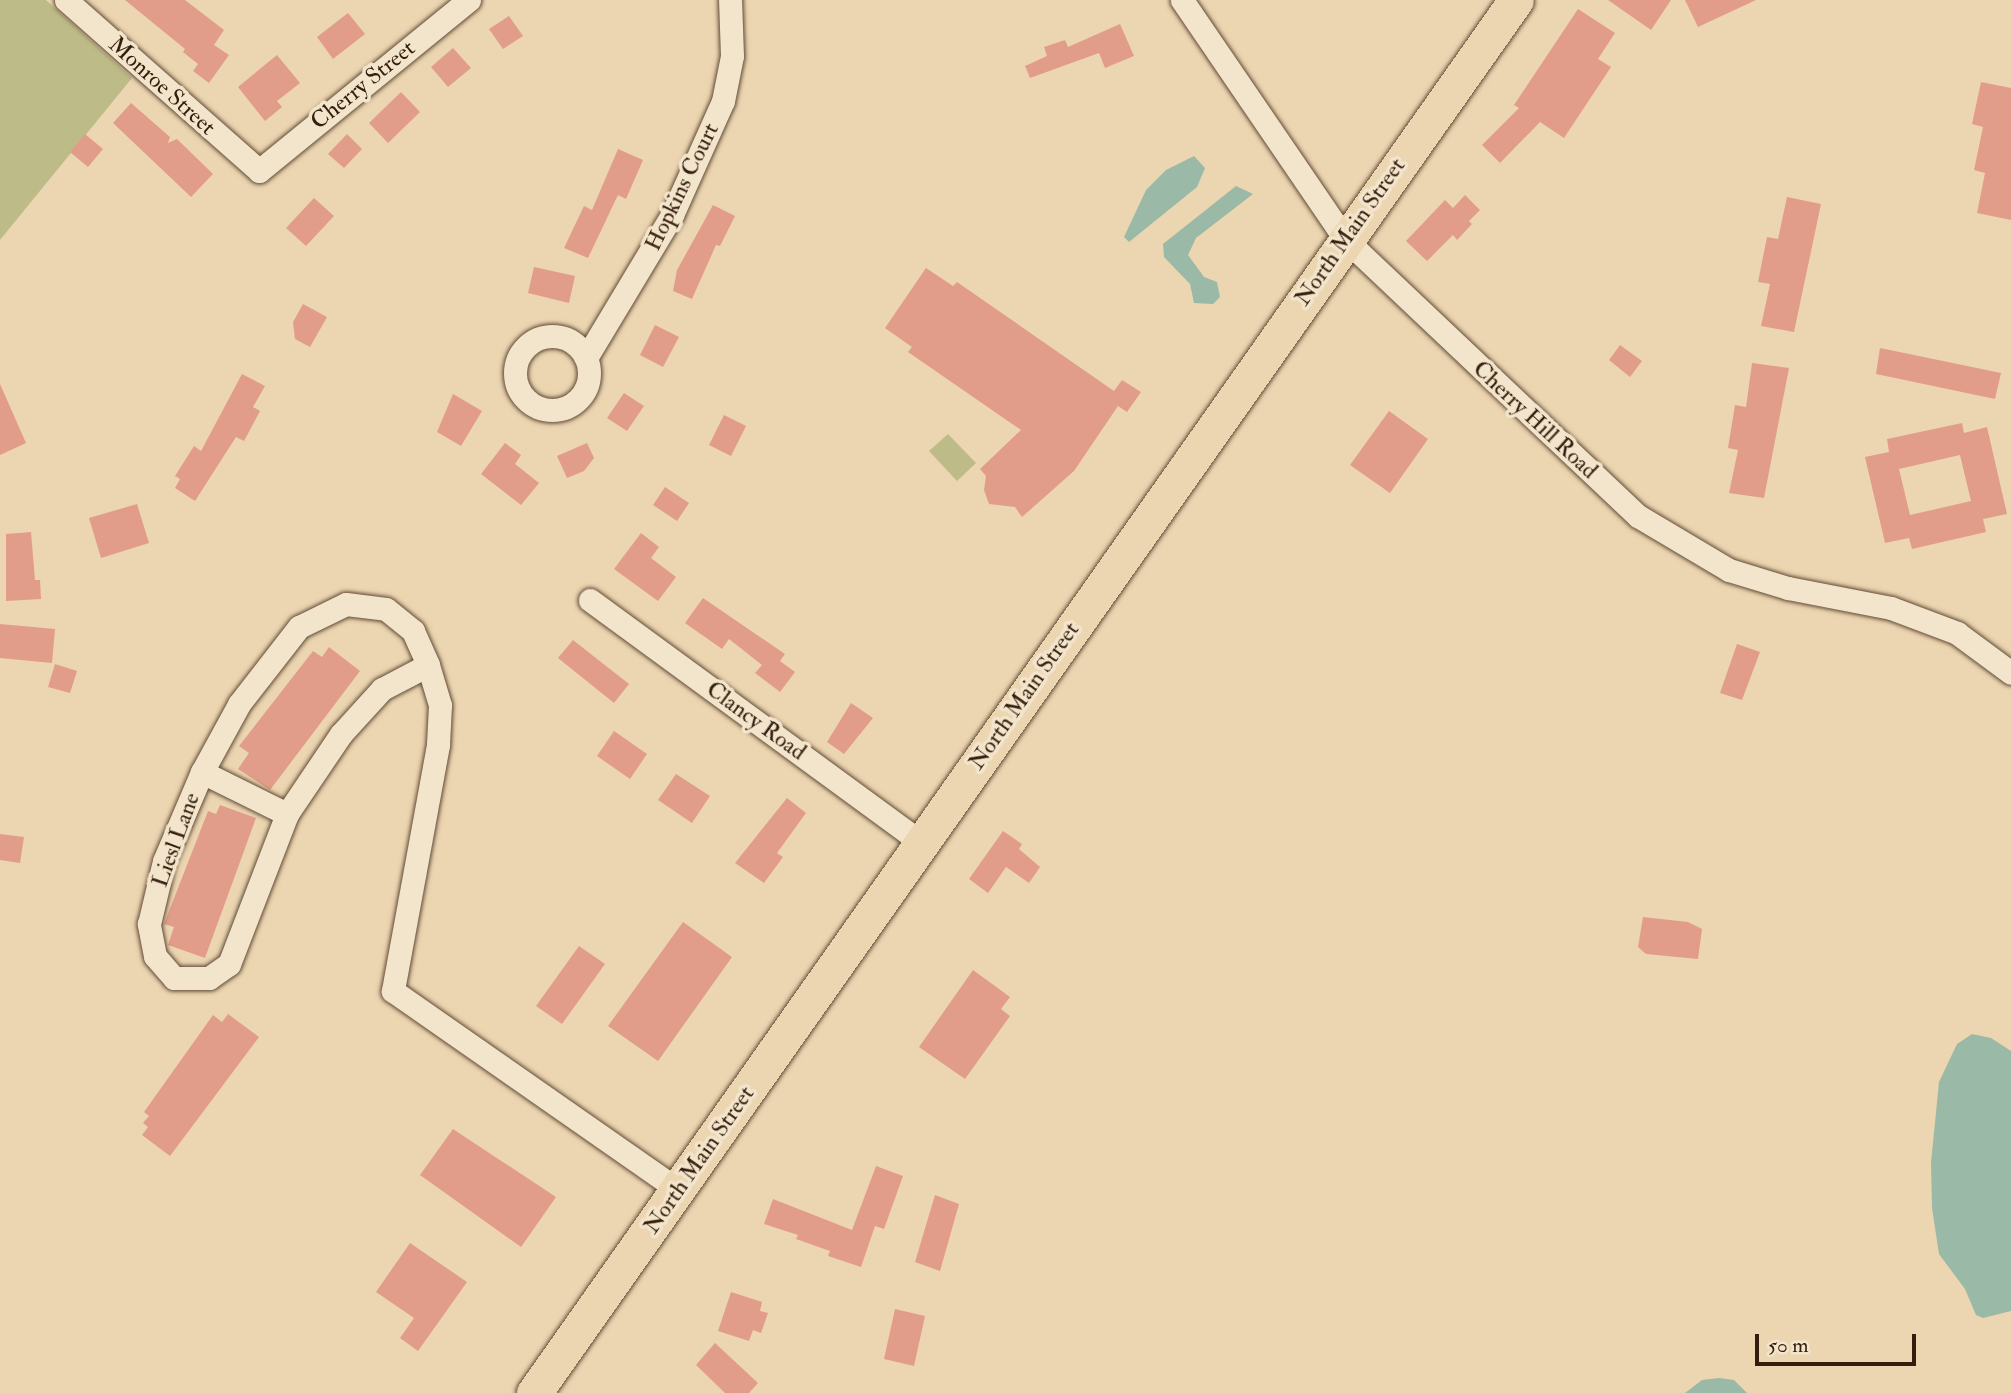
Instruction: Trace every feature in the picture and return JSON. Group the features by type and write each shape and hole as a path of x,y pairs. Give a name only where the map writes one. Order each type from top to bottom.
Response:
{"main road":[{"name":"North Main Street","path":"534,1393 1516,0"}],"street":[{"name":"Monroe Street","path":"65,0 259,172"},
{"name":"Cherry Street","path":"259,172 469,0"},
{"name":"Hopkins Court","path":"586,358 672,215 723,101 732,56 730,0"},
{"name":"Cherry Hill Road","path":"1182,0 1345,239 1638,516 1683,546 1729,570 1788,588 1891,608 1957,633 2011,673"},
{"name":"Clancy Road","path":"590,600 921,842"},
{"name":"Liesl Lane","path":"428,665 382,689 341,734 287,814 229,964 209,978 174,978 155,956 149,924 164,860 202,772 239,704 299,627 346,604 386,609 413,631 428,665 440,705 438,745 393,991 678,1190"},
{"path":"202,772 287,814"}],"shaded area":[{"path":"0,0 46,0 132,78 0,240"},
{"path":"1194,156 1205,168 1197,187 1129,242 1124,237 1146,190 1166,170"},
{"path":"1236,186 1253,194 1196,238 1188,255 1204,277 1217,282 1220,297 1213,304 1194,303 1190,284 1164,257 1163,244"},
{"path":"948,434 976,463 957,481 929,451"},
{"path":"1972,1034 1991,1038 2011,1051 2011,1311 1983,1318 1976,1315 1965,1289 1939,1254 1932,1208 1931,1163 1939,1082 1957,1044"},
{"path":"1702,1380 1734,1380 1747,1393 1685,1393"}],"building":[{"path":"125,0 185,0 224,30 214,45 229,55 209,83 193,71 198,64 183,52 185,49"},
{"path":"1608,0 1671,0 1651,30"},
{"path":"1685,0 1756,0 1698,27"},
{"path":"1578,9 1615,33 1598,59 1611,67 1564,138 1540,122 1500,163 1482,145 1519,108 1514,105"},
{"path":"348,13 365,34 333,59 317,37"},
{"path":"509,16 523,36 503,49 489,29"},
{"path":"1120,24 1134,56 1105,68 1099,53 1030,78 1025,66 1047,56 1044,47 1065,40 1068,47"},
{"path":"453,48 471,68 448,87 431,67"},
{"path":"277,55 300,83 277,101 282,107 265,121 238,87"},
{"path":"1981,82 2011,88 2011,220 1977,213 1985,173 1974,170 1983,127 1972,124"},
{"path":"401,92 420,112 388,143 369,123"},
{"path":"131,103 170,137 168,143 177,139 213,174 191,197 113,123"},
{"path":"85,134 103,149 88,167 70,152"},
{"path":"347,134 362,149 344,168 328,154"},
{"path":"618,149 643,160 626,199 618,195 588,258 564,248 584,206 592,210"},
{"path":"1465,195 1480,210 1469,221 1472,224 1457,240 1453,235 1427,261 1406,241 1445,200 1453,208"},
{"path":"1787,197 1821,204 1794,332 1761,326 1770,284 1758,282 1767,237 1778,239"},
{"path":"314,198 334,216 306,246 286,228"},
{"path":"713,205 735,216 720,246 716,245 692,299 673,291 677,270"},
{"path":"534,267 575,276 569,303 528,293"},
{"path":"926,268 953,286 957,282 1114,391 1122,380 1141,392 1127,412 1118,406 1074,471 1022,517 1015,507 989,504 984,490 986,476 980,469 1021,430 908,352 912,347 885,328"},
{"path":"303,304 327,317 310,347 295,339 293,322"},
{"path":"655,325 679,337 663,367 640,355"},
{"path":"1620,345 1642,361 1630,377 1609,360"},
{"path":"1880,348 2001,373 1995,399 1876,374"},
{"path":"1752,363 1789,368 1764,498 1729,493 1738,450 1728,448 1735,405 1746,407"},
{"path":"242,374 265,386 253,407 260,411 244,441 236,437 195,501 175,488 180,479 175,476 194,446 201,451"},
{"path":"0,384 26,443 0,455"},
{"path":"624,393 644,406 627,431 607,418"},
{"path":"453,394 482,411 461,446 437,432"},
{"path":"1389,411 1428,439 1390,493 1350,465"},
{"path":"724,415 746,426 731,456 709,445"},
{"path":"1962,423 1964,433 1987,427 2007,514 1983,519 1986,532 1912,549 1909,538 1885,543 1865,457 1889,452 1887,439","holes":["1960,455 1971,501 1910,515 1899,469"]},
{"path":"505,443 521,455 515,464 539,483 521,505 481,474"},
{"path":"587,443 594,458 584,471 567,478 557,456"},
{"path":"665,487 689,503 677,521 653,505"},
{"path":"137,504 149,543 101,558 89,518"},
{"path":"31,532 35,580 40,580 41,599 6,601 6,534"},
{"path":"641,533 659,547 651,558 676,577 658,601 614,569"},
{"path":"703,598 785,654 780,661 795,672 780,692 755,673 762,665 729,639 722,649 685,623"},
{"path":"0,624 55,629 52,663 0,658"},
{"path":"573,640 629,684 614,703 558,658"},
{"path":"1737,644 1760,652 1742,700 1720,693"},
{"path":"329,647 360,671 270,790 238,769 249,753 239,746 313,651 322,657"},
{"path":"55,664 77,671 70,693 48,687"},
{"path":"851,703 873,718 844,754 827,742"},
{"path":"614,731 647,754 630,779 597,756"},
{"path":"676,774 710,796 692,823 658,800"},
{"path":"787,798 806,813 777,853 783,857 764,883 735,863"},
{"path":"220,805 256,818 205,958 168,945 174,927 164,924 208,811 216,814"},
{"path":"1003,831 1022,844 1019,849 1040,867 1029,883 1006,867 988,893 969,879"},
{"path":"0,834 24,837 20,863 0,860"},
{"path":"1643,917 1688,922 1702,929 1698,959 1646,954 1638,947"},
{"path":"683,922 732,957 658,1061 608,1026"},
{"path":"579,946 605,964 562,1024 536,1006"},
{"path":"973,970 1010,997 1001,1009 1010,1016 965,1079 919,1047"},
{"path":"228,1014 259,1037 170,1156 142,1135 148,1127 143,1123 149,1116 144,1112 213,1015 222,1022"},
{"path":"453,1129 556,1197 521,1247 420,1175"},
{"path":"876,1166 903,1176 884,1229 875,1226 861,1267 828,1256 830,1251 796,1239 798,1235 764,1224 773,1199 852,1230"},
{"path":"935,1195 959,1204 940,1271 915,1262"},
{"path":"410,1243 467,1282 418,1351 400,1338 414,1318 376,1292"},
{"path":"731,1292 762,1302 760,1311 768,1313 761,1333 753,1330 749,1341 718,1331"},
{"path":"895,1309 925,1316 914,1366 884,1359"},
{"path":"715,1343 758,1383 749,1393 725,1393 696,1365"}]}
